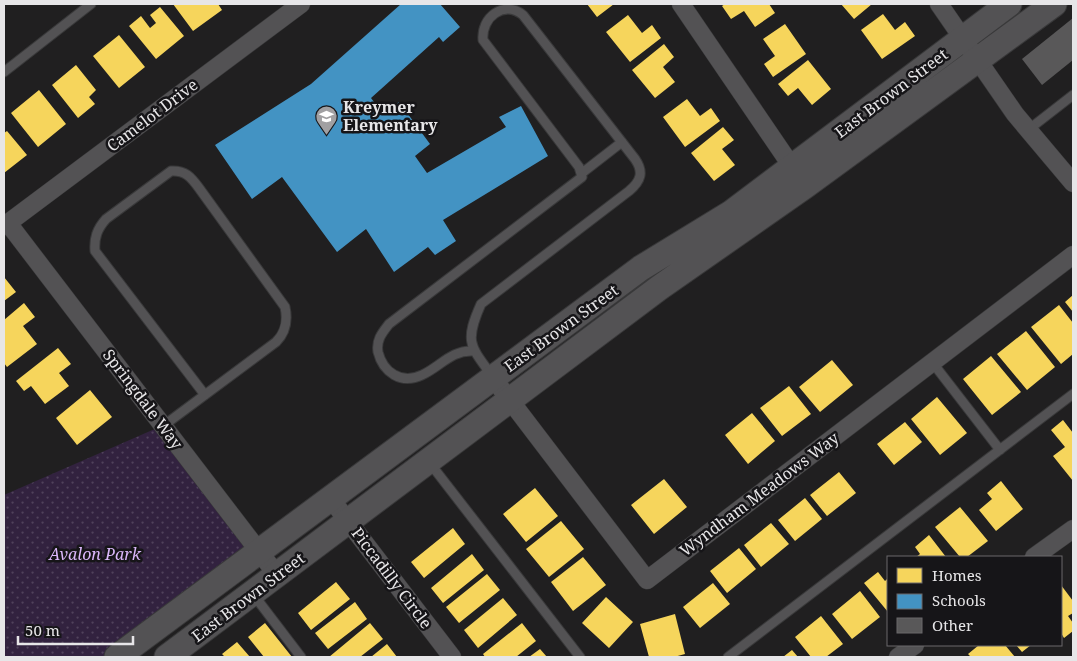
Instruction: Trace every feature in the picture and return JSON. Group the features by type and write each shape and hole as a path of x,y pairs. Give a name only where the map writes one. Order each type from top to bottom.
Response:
{"main road":[{"name":"East Brown Street","path":"166,657 349,522 658,288 798,176 963,38 1009,4"},
{"name":"East Brown Street","path":"117,657 260,553 641,268 731,213 798,176 978,60 1054,4"}],"street":[{"name":"Camelot Drive","path":"6,224 301,4"},
{"path":"681,4 798,176"},
{"path":"939,4 1028,130 1073,183"},
{"name":"Springdale Way","path":"6,224 277,575"},
{"name":"Wyndham Meadows Way","path":"493,378 647,580 1073,255"},
{"name":"Piccadilly Circle","path":"331,499 452,657"},
{"path":"1035,556 1073,528"},
{"path":"898,657 914,646"}],"lane":[{"path":"4,72 92,4"},
{"path":"493,378 473,351 473,322 481,304 486,298 637,185 641,176 641,167 516,7 506,5 495,11 482,31 483,40 582,173"},
{"path":"1028,130 1073,95"},
{"path":"473,351 463,351 453,355 421,376 410,379 390,374 383,366 377,347 380,335 389,324 580,181 582,173 622,142"},
{"path":"163,426 205,395 276,342 286,329 287,315 285,307 199,188 187,175 180,171 171,171 106,219 99,227 96,235 95,251 205,395"},
{"path":"932,362 1000,450"},
{"path":"728,657 1073,394"},
{"path":"429,461 580,657"},
{"path":"253,593 301,657"}],"green space":[{"name":"Avalon Park","path":"157,428 252,552 107,657 4,657 4,495"}],"building: Homes":[{"path":"173,4 218,4 222,10 193,31"},
{"path":"587,4 614,4 597,17"},
{"path":"725,4 769,4 775,13 755,27 744,11 731,19 722,6"},
{"path":"841,4 872,4 854,19"},
{"path":"160,7 184,36 156,59 129,26 141,16 150,28 156,23 150,15"},
{"path":"883,14 895,30 905,22 915,36 882,59 861,30"},
{"path":"628,15 642,33 652,25 661,38 630,62 606,32"},
{"path":"785,24 806,54 773,77 764,64 775,56 763,39"},
{"path":"119,35 145,67 119,88 93,56"},
{"path":"664,44 674,57 663,67 675,82 655,98 632,70"},
{"path":"808,60 831,89 812,105 798,88 788,96 778,84"},
{"path":"76,65 96,90 89,97 95,104 78,118 52,85"},
{"path":"39,90 66,124 38,147 11,113"},
{"path":"687,99 700,116 711,108 720,121 685,147 663,117"},
{"path":"723,127 734,140 722,149 735,165 714,181 691,153"},
{"path":"7,131 27,155 4,173 4,133"},
{"path":"4,277 16,292 4,301"},
{"path":"1073,295 1073,312 1065,302"},
{"path":"24,303 35,317 23,326 37,344 7,367 4,363 4,320"},
{"path":"1059,305 1073,323 1073,354 1061,364 1031,327"},
{"path":"1026,331 1055,367 1027,390 997,354"},
{"path":"58,348 71,364 59,373 69,386 45,404 31,386 24,391 16,381"},
{"path":"991,356 1021,392 992,415 963,379"},
{"path":"832,360 853,385 820,412 799,387"},
{"path":"789,386 811,414 782,436 760,408"},
{"path":"90,390 112,417 77,445 56,418"},
{"path":"937,397 967,433 940,455 911,419"},
{"path":"752,413 775,441 748,464 725,435"},
{"path":"1063,420 1073,433 1073,481 1053,456 1065,447 1051,430"},
{"path":"905,422 922,442 894,465 877,444"},
{"path":"839,472 856,493 827,516 810,495"},
{"path":"664,479 687,507 654,534 631,505"},
{"path":"1001,481 1023,509 996,531 979,510 992,499 987,493"},
{"path":"535,488 558,516 526,542 503,514"},
{"path":"805,498 822,519 795,541 778,520"},
{"path":"960,507 988,541 968,556 959,556 935,527"},
{"path":"561,521 584,549 549,577 526,549"},
{"path":"771,523 789,544 761,567 744,545"},
{"path":"453,528 465,544 424,578 411,562"},
{"path":"929,535 945,556 917,556 920,554 915,547"},
{"path":"739,548 756,569 727,593 710,571"},
{"path":"472,554 484,570 443,603 431,588"},
{"path":"583,557 606,585 573,611 551,582"},
{"path":"878,572 885,581 887,579 887,611 864,583"},
{"path":"487,574 500,590 459,623 446,607"},
{"path":"336,582 350,599 311,630 298,613"},
{"path":"713,583 730,604 700,628 683,607"},
{"path":"1062,586 1073,601 1073,613 1068,616 1073,623 1073,631 1064,638 1062,635"},
{"path":"860,591 880,617 852,639 832,614"},
{"path":"606,597 633,622 609,648 582,623"},
{"path":"503,598 517,615 478,648 464,630"},
{"path":"355,602 367,619 328,649 315,633"},
{"path":"675,614 685,654 674,657 649,657 640,624"},
{"path":"821,616 843,644 826,657 811,657 795,637"},
{"path":"265,623 292,657 264,657 248,637"},
{"path":"370,623 383,639 360,657 329,657"},
{"path":"522,623 536,641 516,657 485,657 483,654"},
{"path":"237,642 250,657 225,657 222,654"},
{"path":"387,644 397,657 371,657"},
{"path":"978,646 1006,646 1015,657 971,657 968,654"},
{"path":"1017,646 1030,646 1022,652"},
{"path":"540,649 547,657 529,657"},
{"path":"792,650 798,657 783,657"}],"building: Schools":[{"name":"Kreymer Elementary","path":"401,4 440,4 460,27 443,42 439,37 371,98 383,114 399,102 430,144 415,156 427,173 506,127 499,117 521,106 548,156 443,220 456,241 435,255 428,247 394,272 366,229 337,252 282,177 252,199 215,145 311,84"}],"building: Other":[{"path":"1073,18 1073,60 1042,85 1022,59"}],"place":[{"name":"Kreymer Elementary","path":"327,135"}]}
